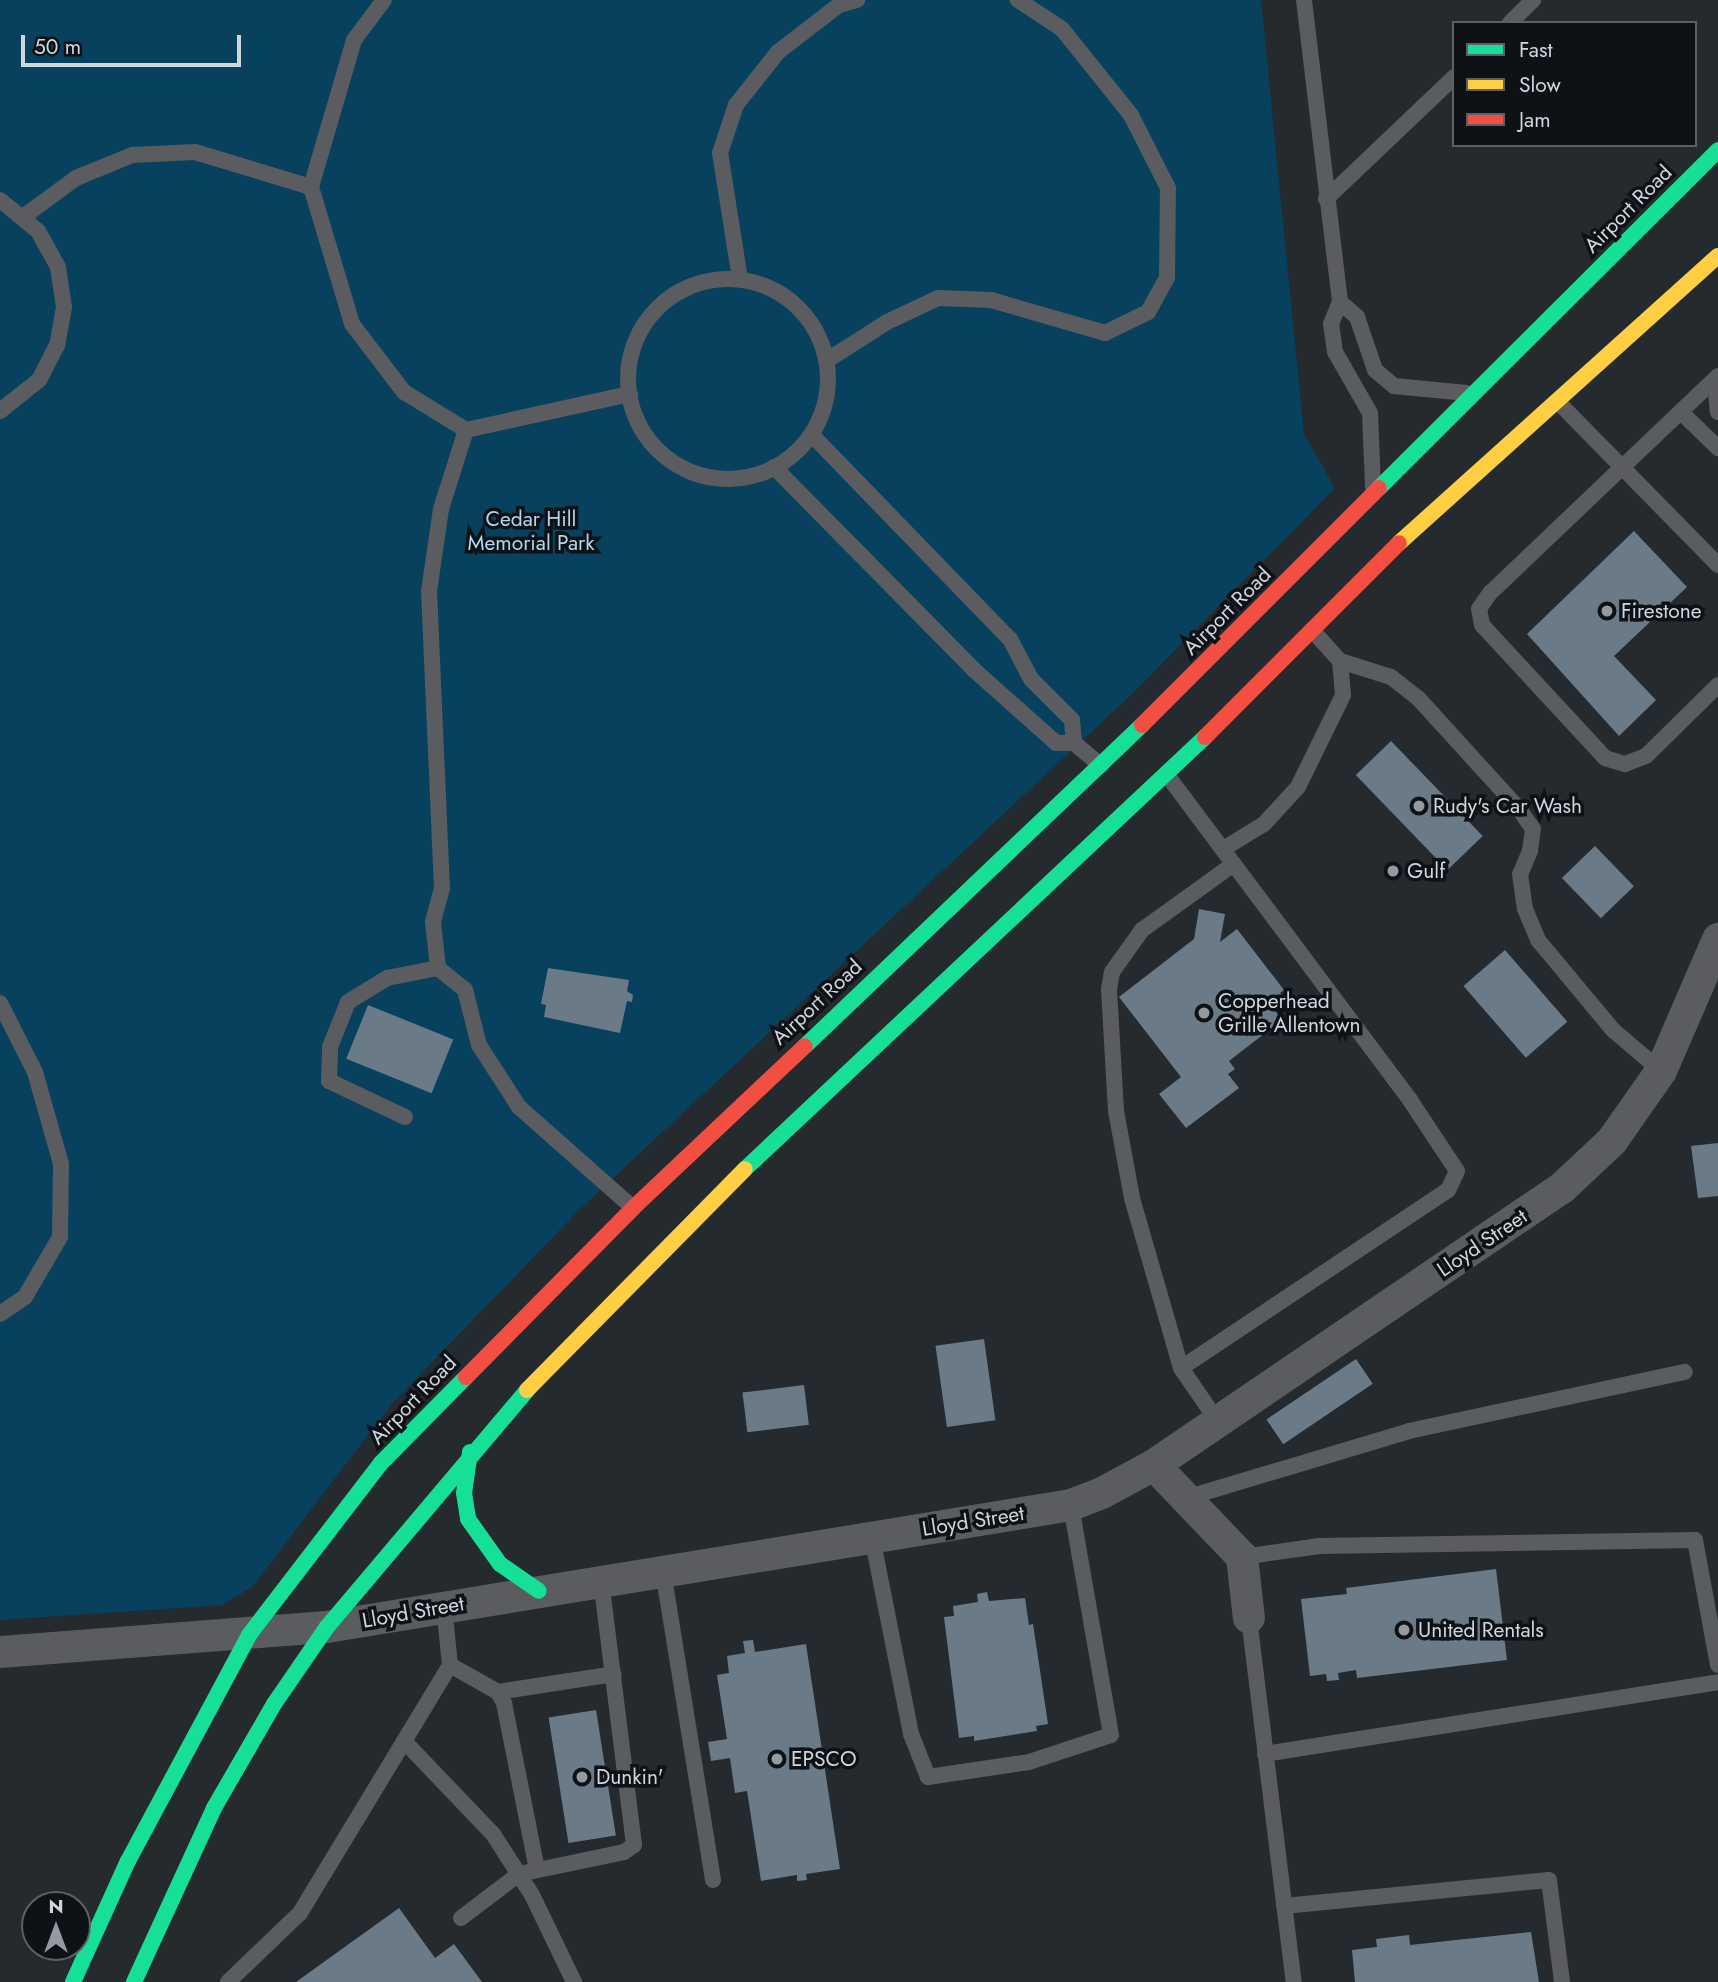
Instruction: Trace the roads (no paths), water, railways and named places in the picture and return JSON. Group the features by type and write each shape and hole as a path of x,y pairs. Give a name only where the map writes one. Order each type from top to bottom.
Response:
{"main road":[{"name":"Airport Road","path":"73,1982 128,1861 249,1635 381,1463 633,1208 1101,766 1718,149"},
{"path":"134,1982 214,1808 274,1704 327,1627 470,1452 723,1190 1167,775 1405,538 1718,256"},
{"path":"470,1452 464,1493 468,1519 500,1564 539,1591"}],"street":[{"name":"Lloyd Street","path":"0,1652 327,1627 1071,1505 1154,1465 1562,1188 1612,1141 1661,1071 1709,981 1718,939"},
{"path":"1154,1465 1242,1557 1249,1618"}],"lane":[{"path":"384,0 354,40 311,187 352,324 404,392 466,430 630,394"},
{"path":"740,279 720,153 736,105 778,52 839,5 857,0"},
{"path":"1304,0 1340,302 1331,324 1335,352 1370,413 1374,493"},
{"path":"1512,21 1533,0"},
{"path":"826,360 887,322 938,298 991,300 1105,333 1148,312 1167,278 1167,188 1131,115 1062,29 1025,2"},
{"path":"1326,199 1452,79"},
{"path":"23,217 76,178 132,155 195,152 311,187"},
{"path":"0,201 38,231 58,267 64,307 57,345 39,380 0,411"},
{"path":"740,279 772,289 800,309 820,337 826,360 826,404 812,435 789,460 728,480 696,474 668,460 646,436 630,394 628,376 634,344 650,316 674,295 705,281 740,279"},
{"path":"1340,302 1357,317 1376,370 1394,386 1473,393"},
{"path":"1716,378 1718,411"},
{"path":"1716,378 1490,593 1479,609 1482,625 1605,758 1625,764 1646,756 1718,685"},
{"path":"1557,401 1712,561 1718,545"},
{"path":"1681,412 1718,448"},
{"path":"466,430 441,509 429,591 442,888 433,922 438,968 466,990 479,1045 519,1107 633,1208"},
{"path":"812,435 1010,639 1031,679 1072,720 1074,743"},
{"path":"774,467 973,669 1010,698 1056,743 1074,743 1101,766"},
{"path":"1312,630 1340,661 1391,677 1418,698 1519,809 1533,829 1530,851 1520,874 1525,909 1538,940 1613,1030 1661,1071"},
{"path":"1223,849 1264,824 1298,787 1343,695 1340,661"},
{"path":"1010,698 1031,679"},
{"path":"1167,775 1410,1100 1457,1171 1448,1190 1181,1368"},
{"path":"1218,1422 1181,1368 1125,1169 1116,1111 1109,989 1112,972 1142,930 1234,864"},
{"path":"405,1117 329,1081 330,1047 348,1002 387,978 438,968"},
{"path":"0,1003 35,1072 61,1164 60,1237 25,1297 0,1314"},
{"path":"1186,1498 1409,1432 1685,1372"},
{"path":"872,1537 911,1734 928,1777 1029,1762 1111,1735 1071,1505"},
{"path":"1242,1557 1319,1546 1695,1540 1718,1665"},
{"path":"663,1571 713,1880"},
{"path":"461,1918 519,1874 624,1852 634,1845 601,1581"},
{"path":"228,1982 300,1913 450,1665 444,1606"},
{"path":"1249,1618 1293,1982"},
{"path":"450,1665 498,1692 614,1674"},
{"path":"1265,1754 1718,1682"},
{"path":"498,1692 537,1870"},
{"path":"404,1741 493,1834 519,1874 574,1982"},
{"path":"1284,1906 1549,1880 1562,1982"}],"place":[{"name":"Firestone","path":"1607,611"},
{"name":"Rudy's Car Wash","path":"1419,806"},
{"name":"Gulf","path":"1393,871"},
{"name":"Copperhead Grille Allentown","path":"1204,1013"},
{"name":"United Rentals","path":"1404,1630"},
{"name":"EPSCO","path":"777,1759"},
{"name":"Dunkin'","path":"582,1777"}],"park label":[{"name":"Cedar Hill Memorial Park","path":"531,531"}]}
